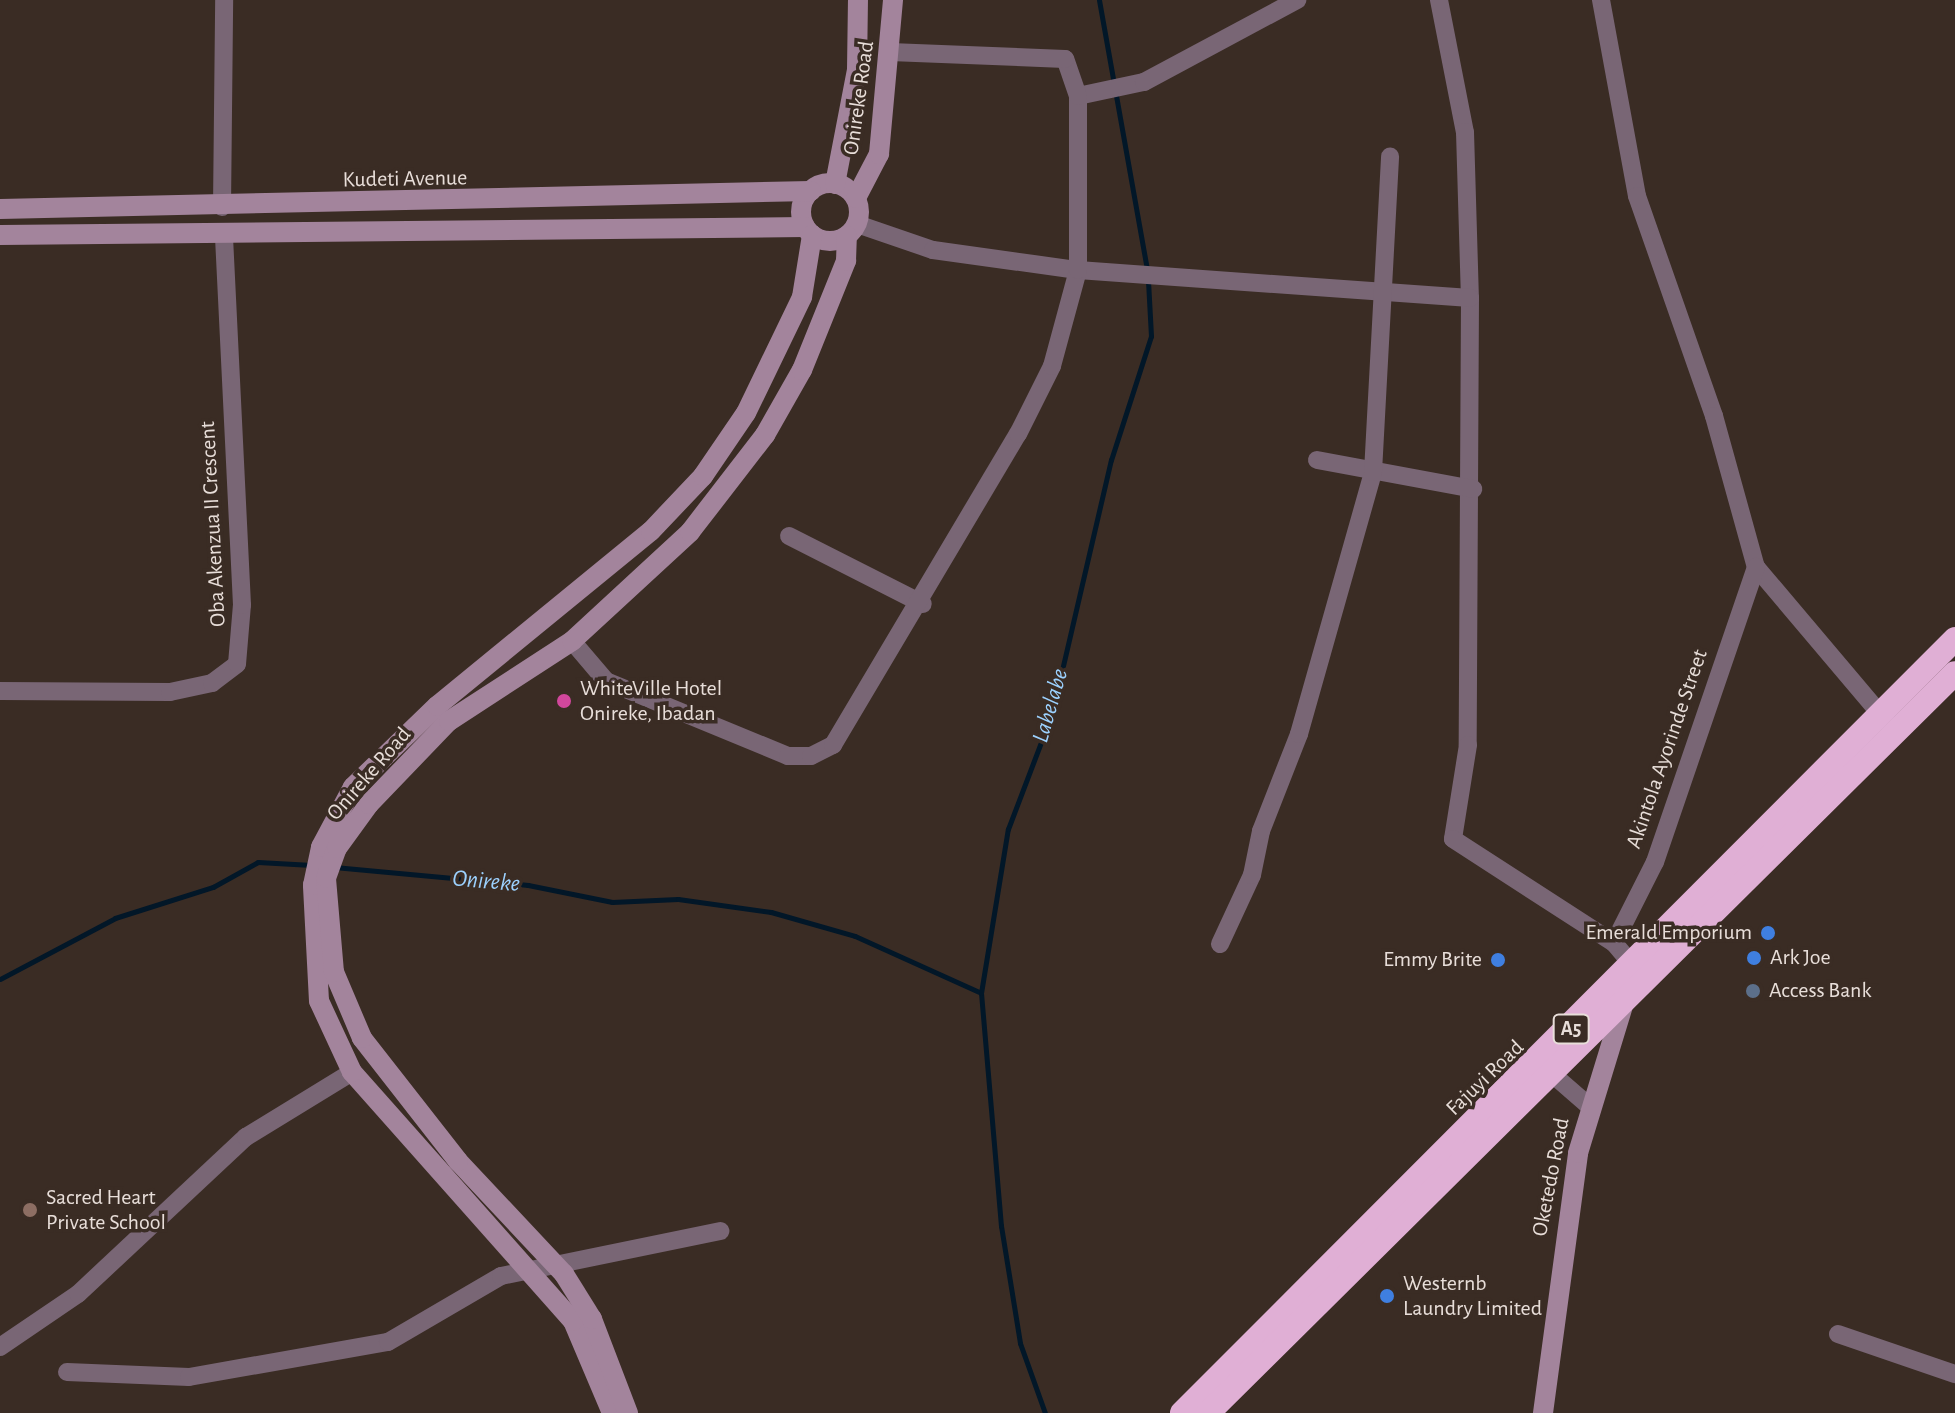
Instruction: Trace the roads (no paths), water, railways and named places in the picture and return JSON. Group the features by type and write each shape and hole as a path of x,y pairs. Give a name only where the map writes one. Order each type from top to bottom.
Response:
{"highway":[{"name":"Fajuyi Road","path":"1182,1413 1545,1067 1624,1003 1889,723 1955,639"},
{"name":"Fajuyi Road","path":"1208,1413 1545,1067 1633,966 1889,723 1955,673"}],"main road":[{"name":"Onireke Road","path":"835,184 857,70 858,0"},
{"name":"Onireke Road","path":"856,198 879,154 893,0"},
{"path":"0,235 809,231 852,230 856,198 835,184 811,191 802,208 809,231"},
{"name":"Kudeti Avenue","path":"0,209 222,207 811,191"},
{"name":"Onireke Road","path":"443,713 572,641 690,532 765,435 828,309 852,230"},
{"name":"Onireke Road","path":"628,1413 592,1319 352,1072 319,1001 311,953 320,878 327,854 443,713 651,531 703,476 746,413 802,297 809,231"},
{"name":"Onireke Road","path":"320,878 334,972 362,1038 543,1268 573,1321 612,1413"},
{"name":"Oketedo Road","path":"1543,1413 1566,1216 1589,1106 1624,1003"}],"street":[{"path":"222,207 224,0"},
{"path":"1078,96 1130,85 1297,0"},
{"path":"1439,0 1465,132 1470,298 1473,489 1468,745 1453,839 1614,943 1633,966"},
{"path":"1601,0 1637,196 1714,416 1756,567 1889,723"},
{"path":"572,641 606,681 788,756 811,756 833,745 923,604 1052,366 1078,270 1078,96 1065,59 890,52"},
{"path":"1220,944 1252,875 1261,831 1299,734 1373,472 1380,291 1390,156"},
{"path":"852,230 933,250 1078,270 1135,271 1284,289 1380,291 1470,298"},
{"name":"Oba Akenzua II Crescent","path":"0,691 170,692 212,683 237,664 242,605 224,233"},
{"path":"1317,460 1473,489"},
{"path":"789,536 923,604"},
{"name":"Akintola Ayorinde Street","path":"1614,943 1655,862 1756,567"},
{"path":"1545,1067 1589,1106"},
{"path":"0,1347 78,1294 246,1137 352,1072"},
{"path":"67,1372 189,1377 388,1342 463,1292 501,1276 720,1231"},
{"path":"1838,1334 1955,1374"}],"waterway":[{"name":"Labelabe","path":"1099,0 1147,270"},
{"name":"Labelabe","path":"1045,1413 1020,1343 1001,1226 981,993 1008,829 1052,713 1111,460 1151,336 1148,280"},
{"name":"Onireke","path":"0,979 115,918 213,887 258,862 312,865"},
{"name":"Onireke","path":"334,867 528,885 612,902 678,899 771,912 855,936 981,993"}],"place":[{"name":"WhiteVille Hotel Onireke, Ibadan","path":"564,701"},
{"name":"Emerald Emporium","path":"1768,933"},
{"name":"Ark Joe","path":"1754,958"},
{"name":"Emmy Brite","path":"1498,960"},
{"name":"Access Bank","path":"1753,991"},
{"name":"Sacred Heart Private School","path":"30,1210"},
{"name":"Westernb Laundry Limited","path":"1387,1296"}]}
